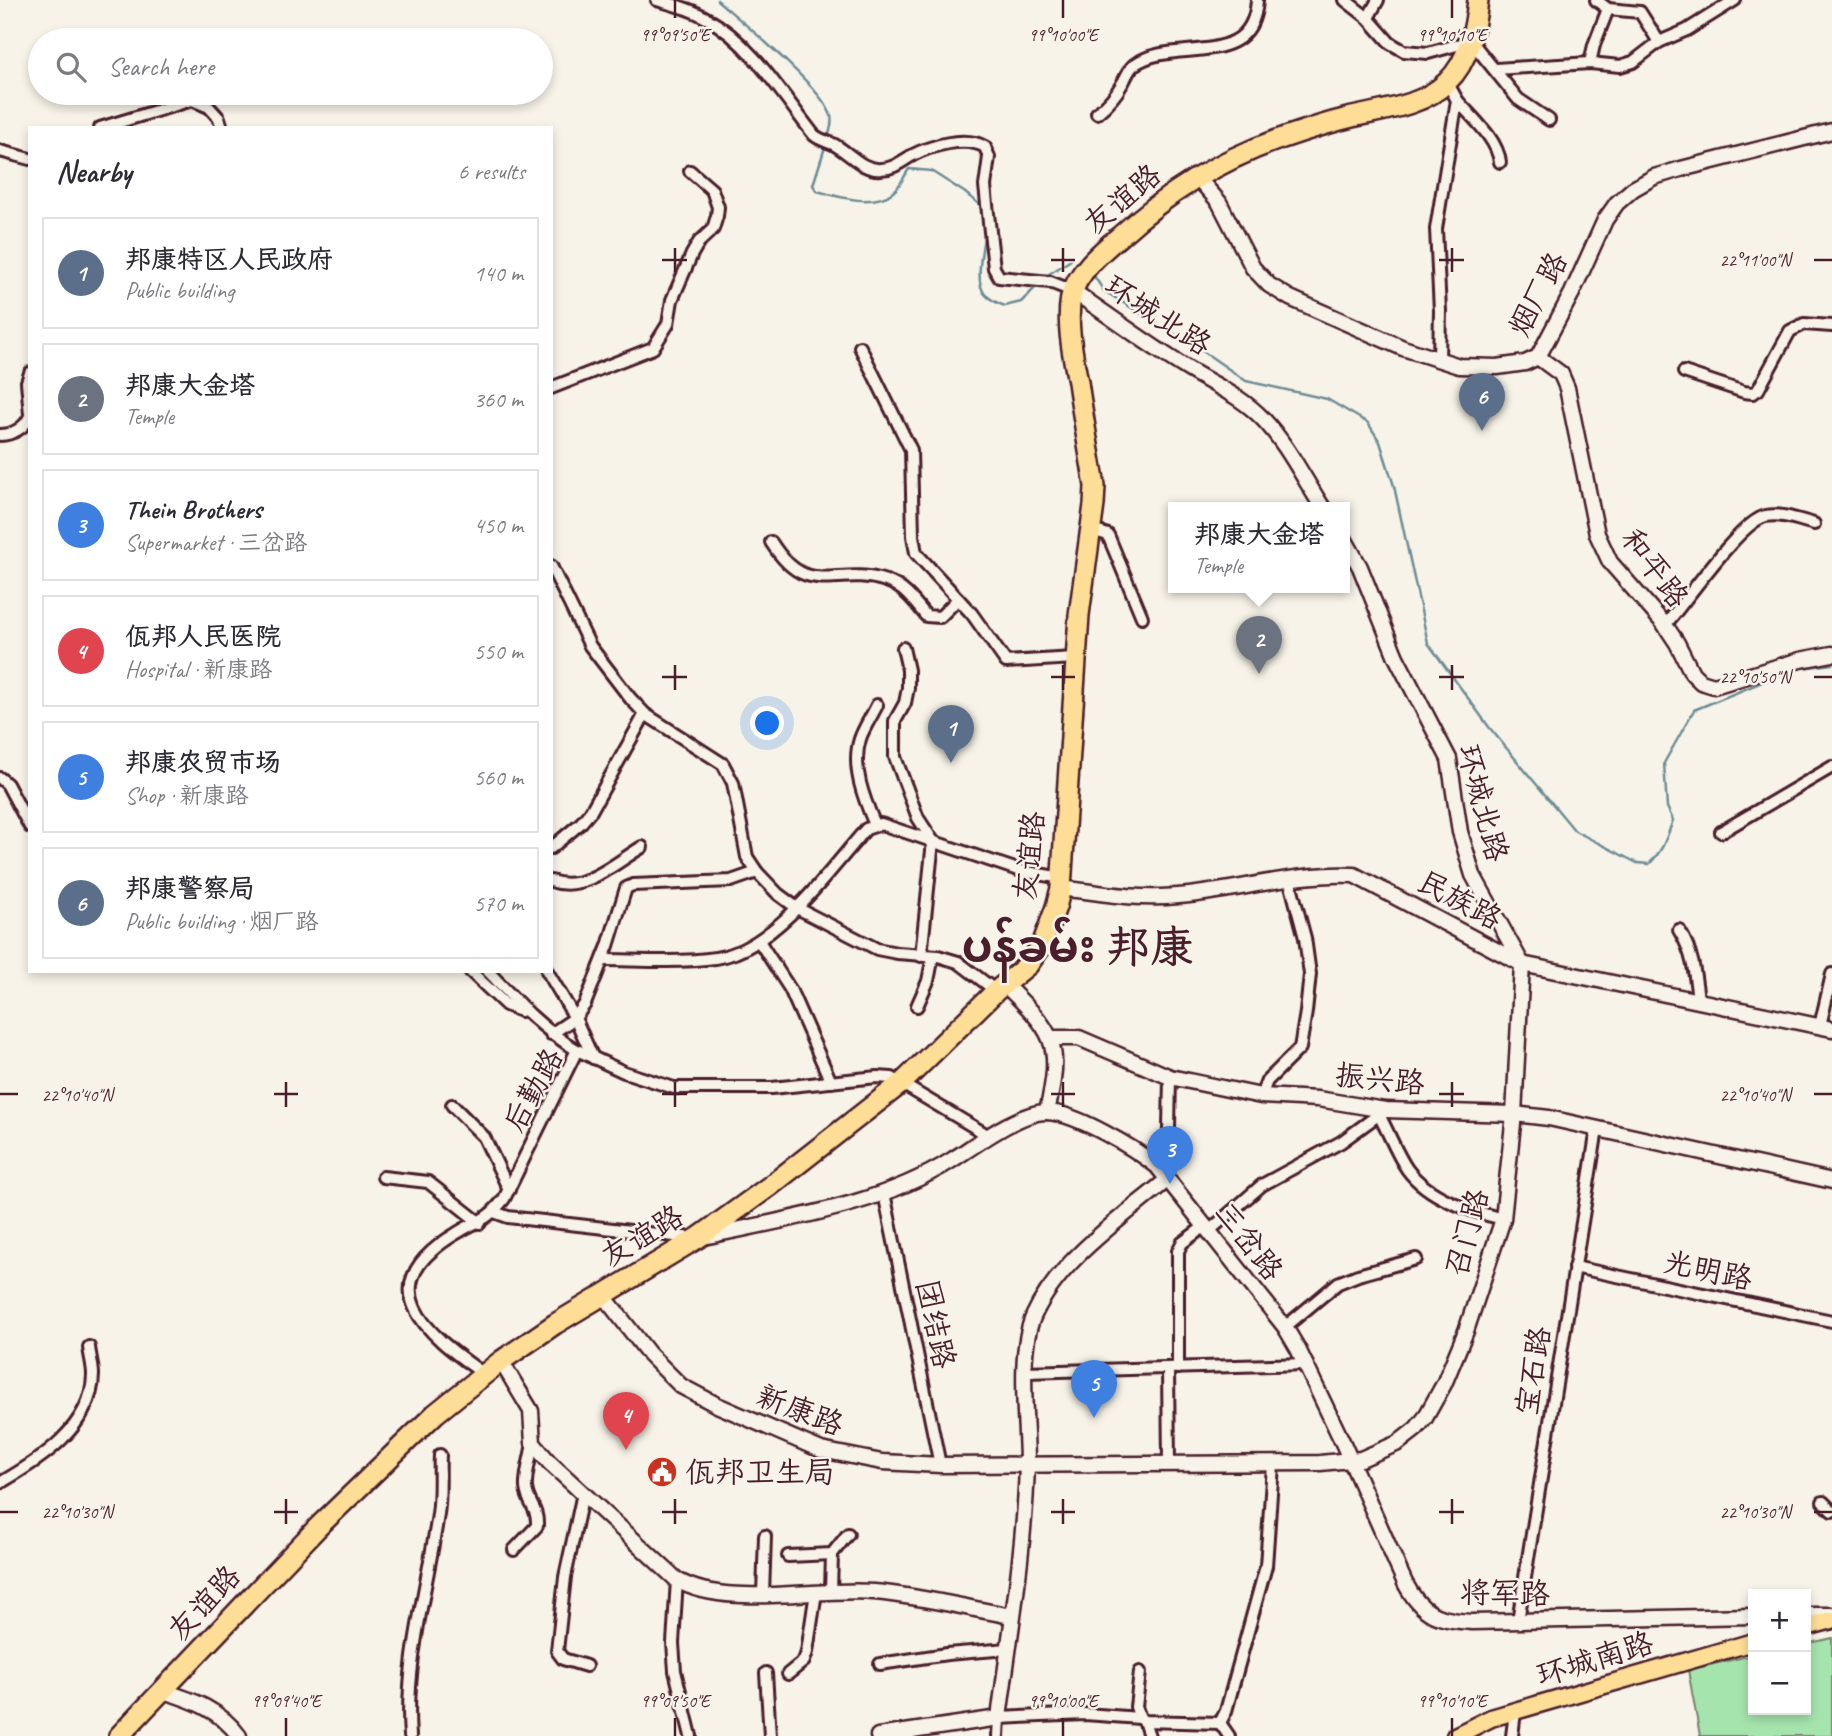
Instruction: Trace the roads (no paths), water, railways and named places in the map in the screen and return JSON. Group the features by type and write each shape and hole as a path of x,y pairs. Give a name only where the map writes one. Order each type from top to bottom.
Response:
{"highway":[{"name":"友谊路","path":"119,1736 319,1526 435,1414 484,1374 555,1324 698,1238 770,1186 902,1082 1000,987 1028,965 1042,945 1056,908 1061,883 1075,658 1092,530 1095,486 1073,354 1070,299 1073,290 1104,250 1141,217 1197,177 1276,141 1345,119 1413,102 1433,93 1447,82 1461,64 1471,41 1479,1"}],"main road":[{"name":"烟厂路","path":"1197,177 1219,202 1253,268 1269,285 1290,298 1390,342 1439,360 1459,366 1497,367 1525,363 1538,357 1572,293 1605,220 1617,203 1633,189 1654,177 1681,169 1832,131"},
{"name":"环城北路","path":"1073,290 1188,369 1249,405 1278,438 1319,502"},
{"name":"和平路","path":"1538,357 1562,374 1567,388 1597,534 1610,562 1665,625 1692,673 1701,682 1714,686 1800,660 1832,654"},
{"name":"环城北路","path":"1350,549 1360,567 1396,657 1449,759 1464,852 1473,875 1522,964"},
{"name":"民族路","path":"1061,883 1148,898 1220,891 1323,873 1354,875 1522,964 1826,1027"},
{"name":"召门路","path":"1352,1461 1398,1443 1416,1429 1433,1407 1465,1331 1503,1219 1514,1114 1522,964"},
{"path":"698,1238 805,1215 884,1193 916,1181 1008,1125 1047,1112 1055,1077 1055,1056 1051,1038 1037,1015 1000,987"},
{"name":"振兴路","path":"1051,1038 1079,1038 1170,1077 1261,1096 1318,1099 1382,1113 1514,1114 1549,1118 1832,1181"},
{"name":"三岔路","path":"1047,1112 1095,1128 1143,1154 1157,1166 1284,1327 1307,1364 1352,1461"},
{"path":"878,1736 999,1718 1013,1616 1027,1464 1025,1372 1032,1317 1072,1260 1168,1179"},
{"name":"新康路","path":"603,1295 649,1354 681,1386 717,1405 821,1450 882,1462 940,1465 1273,1465 1352,1461"},
{"path":"501,1362 531,1412 533,1443 549,1462 677,1580 702,1591 891,1594 1013,1616"},
{"name":"将军路","path":"1352,1461 1405,1583 1418,1605 1427,1613 1454,1621 1748,1616"},
{"path":"1811,1615 1832,1615"},
{"path":"1811,1626 1832,1620"},
{"name":"环城南路","path":"1455,1736 1491,1718 1748,1643"},
{"path":"163,1691 202,1704 228,1723 239,1736"}],"street":[{"path":"657,0 683,8 720,26 759,64 814,135 861,164 879,170 895,166 937,146 977,142 985,147 989,157 985,186 994,268 999,277 1050,282 1073,290"},
{"path":"1097,113 1113,98 1132,66 1172,52 1219,48 1238,38 1252,25 1257,0"},
{"path":"1345,0 1368,18 1390,43 1404,51 1429,53 1471,41 1518,99 1549,120"},
{"path":"1368,18 1378,0"},
{"path":"1596,0 1608,9 1640,12 1659,42"},
{"path":"1496,69 1590,63 1620,66 1633,62 1659,42 1687,30 1735,0"},
{"path":"1590,63 1608,9"},
{"path":"1447,82 1457,100 1493,141 1499,151 1500,162"},
{"path":"1439,360 1440,311 1436,229 1457,100"},
{"path":"107,126 176,105"},
{"path":"204,105 219,118 221,126"},
{"path":"0,151 28,158"},
{"path":"553,387 653,348 668,324 672,300 692,254 713,229 717,216 718,208 712,190 691,171"},
{"path":"1684,372 1753,393 1758,390 1790,331 1804,324 1832,326"},
{"path":"860,347 911,450 913,536 916,553 958,598 1006,662 1075,658"},
{"path":"0,435 15,432 28,422"},
{"path":"1665,625 1716,560 1753,522 1769,515 1814,524"},
{"path":"1092,530 1108,536 1142,617"},
{"path":"771,542 781,558 807,577 868,577 886,581 898,587 931,618 940,617 958,598"},
{"path":"553,570 590,646 645,714 723,764 733,783 747,857 778,894 797,908 877,949 958,962 1000,987"},
{"path":"903,648 908,670 908,688 905,703 895,721 895,757 914,808 933,841 928,981 918,1006"},
{"path":"875,825 863,797 858,770 859,740 877,705"},
{"path":"553,846 591,811 645,714"},
{"path":"1721,832 1832,767"},
{"path":"0,778 7,785 28,823"},
{"path":"603,960 711,959 730,955 759,941 797,908 866,829 875,825 881,824 1061,883"},
{"path":"553,882 569,886 585,882 642,846"},
{"path":"551,1034 575,1018 585,1004 603,960 626,888 630,885 731,881 757,872"},
{"path":"1261,1096 1268,1081 1300,1048 1307,1012 1310,974 1305,938 1289,878"},
{"path":"1679,930 1688,944 1693,960 1698,1000"},
{"path":"759,941 794,998 831,1082"},
{"path":"472,973 506,1005 528,1012"},
{"path":"490,973 551,1034 577,1050"},
{"path":"548,973 575,1018 593,1058"},
{"path":"1826,1027 1832,974"},
{"name":"后勤路","path":"484,1374 434,1334 414,1308 410,1298 413,1276 419,1263 457,1232 480,1223 494,1212 509,1190 577,1050 624,1072 674,1088 772,1088 885,1077 902,1082 989,1136"},
{"path":"1168,1179 1170,1077"},
{"path":"452,1105 484,1137 509,1190"},
{"path":"1169,1464 1178,1251 1182,1243 1207,1228 1262,1185 1341,1142 1382,1113 1410,1172 1429,1188 1467,1210 1503,1219"},
{"name":"宝石路","path":"1518,1621 1597,1129"},
{"path":"383,1177 428,1182 480,1223"},
{"name":"团结路","path":"884,1193 940,1465"},
{"path":"494,1212 508,1217 698,1238"},
{"path":"1284,1327 1338,1283 1416,1259"},
{"name":"光明路","path":"1574,1267 1832,1321"},
{"path":"0,1483 49,1452 76,1420 87,1401 93,1376 89,1347"},
{"path":"1025,1372 1307,1364"},
{"path":"514,1550 537,1526 538,1514 530,1501 526,1486 533,1443"},
{"path":"410,1736 410,1702 417,1634 438,1511 440,1455"},
{"path":"1220,1723 1226,1711 1266,1566 1273,1465"},
{"path":"583,1493 565,1577 557,1651 563,1659 586,1666"},
{"path":"1823,1502 1832,1511"},
{"path":"788,1674 804,1661 832,1554 848,1534"},
{"path":"763,1594 765,1536"},
{"path":"788,1556 832,1554"},
{"path":"677,1580 673,1643 675,1671 691,1736"},
{"path":"880,1664 947,1654 1008,1649"},
{"path":"766,1672 770,1736"},
{"path":"1140,1672 1136,1707 1150,1736"},
{"path":"1512,1736 1515,1712"},
{"path":"998,1736 999,1718 1085,1714 1220,1723"},
{"path":"1220,1723 1229,1736"}],"waterway":[{"path":"717,0 814,89 831,116 828,138"},
{"path":"826,144 813,185 817,191 856,200 876,199 895,190 909,169 931,171 980,205 984,217"},
{"path":"985,231 980,261 980,284 986,295 1005,306 1021,302 1037,286"},
{"path":"1049,274 1071,260"},
{"path":"1094,276 1104,291 1246,381 1327,399 1368,423 1380,442 1394,486 1428,643 1489,727 1575,831 1637,863 1649,864 1661,849 1673,820 1667,807 1664,763 1694,710 1794,669 1832,664"}],"place":[{"name":"邦康警察局","path":"1482,431"},
{"name":"邦康大金塔","path":"1259,674"},
{"name":"邦康特区人民政府","path":"951,763"},
{"name":"Thein Brothers","path":"1170,1184"},
{"name":"邦康农贸市场","path":"1094,1418"},
{"name":"佤邦人民医院","path":"626,1450"},
{"name":"佤邦卫生局","path":"662,1472"}],"district":[{"name":"ပန်ခမ်း 邦康","path":"1078,947"}]}
